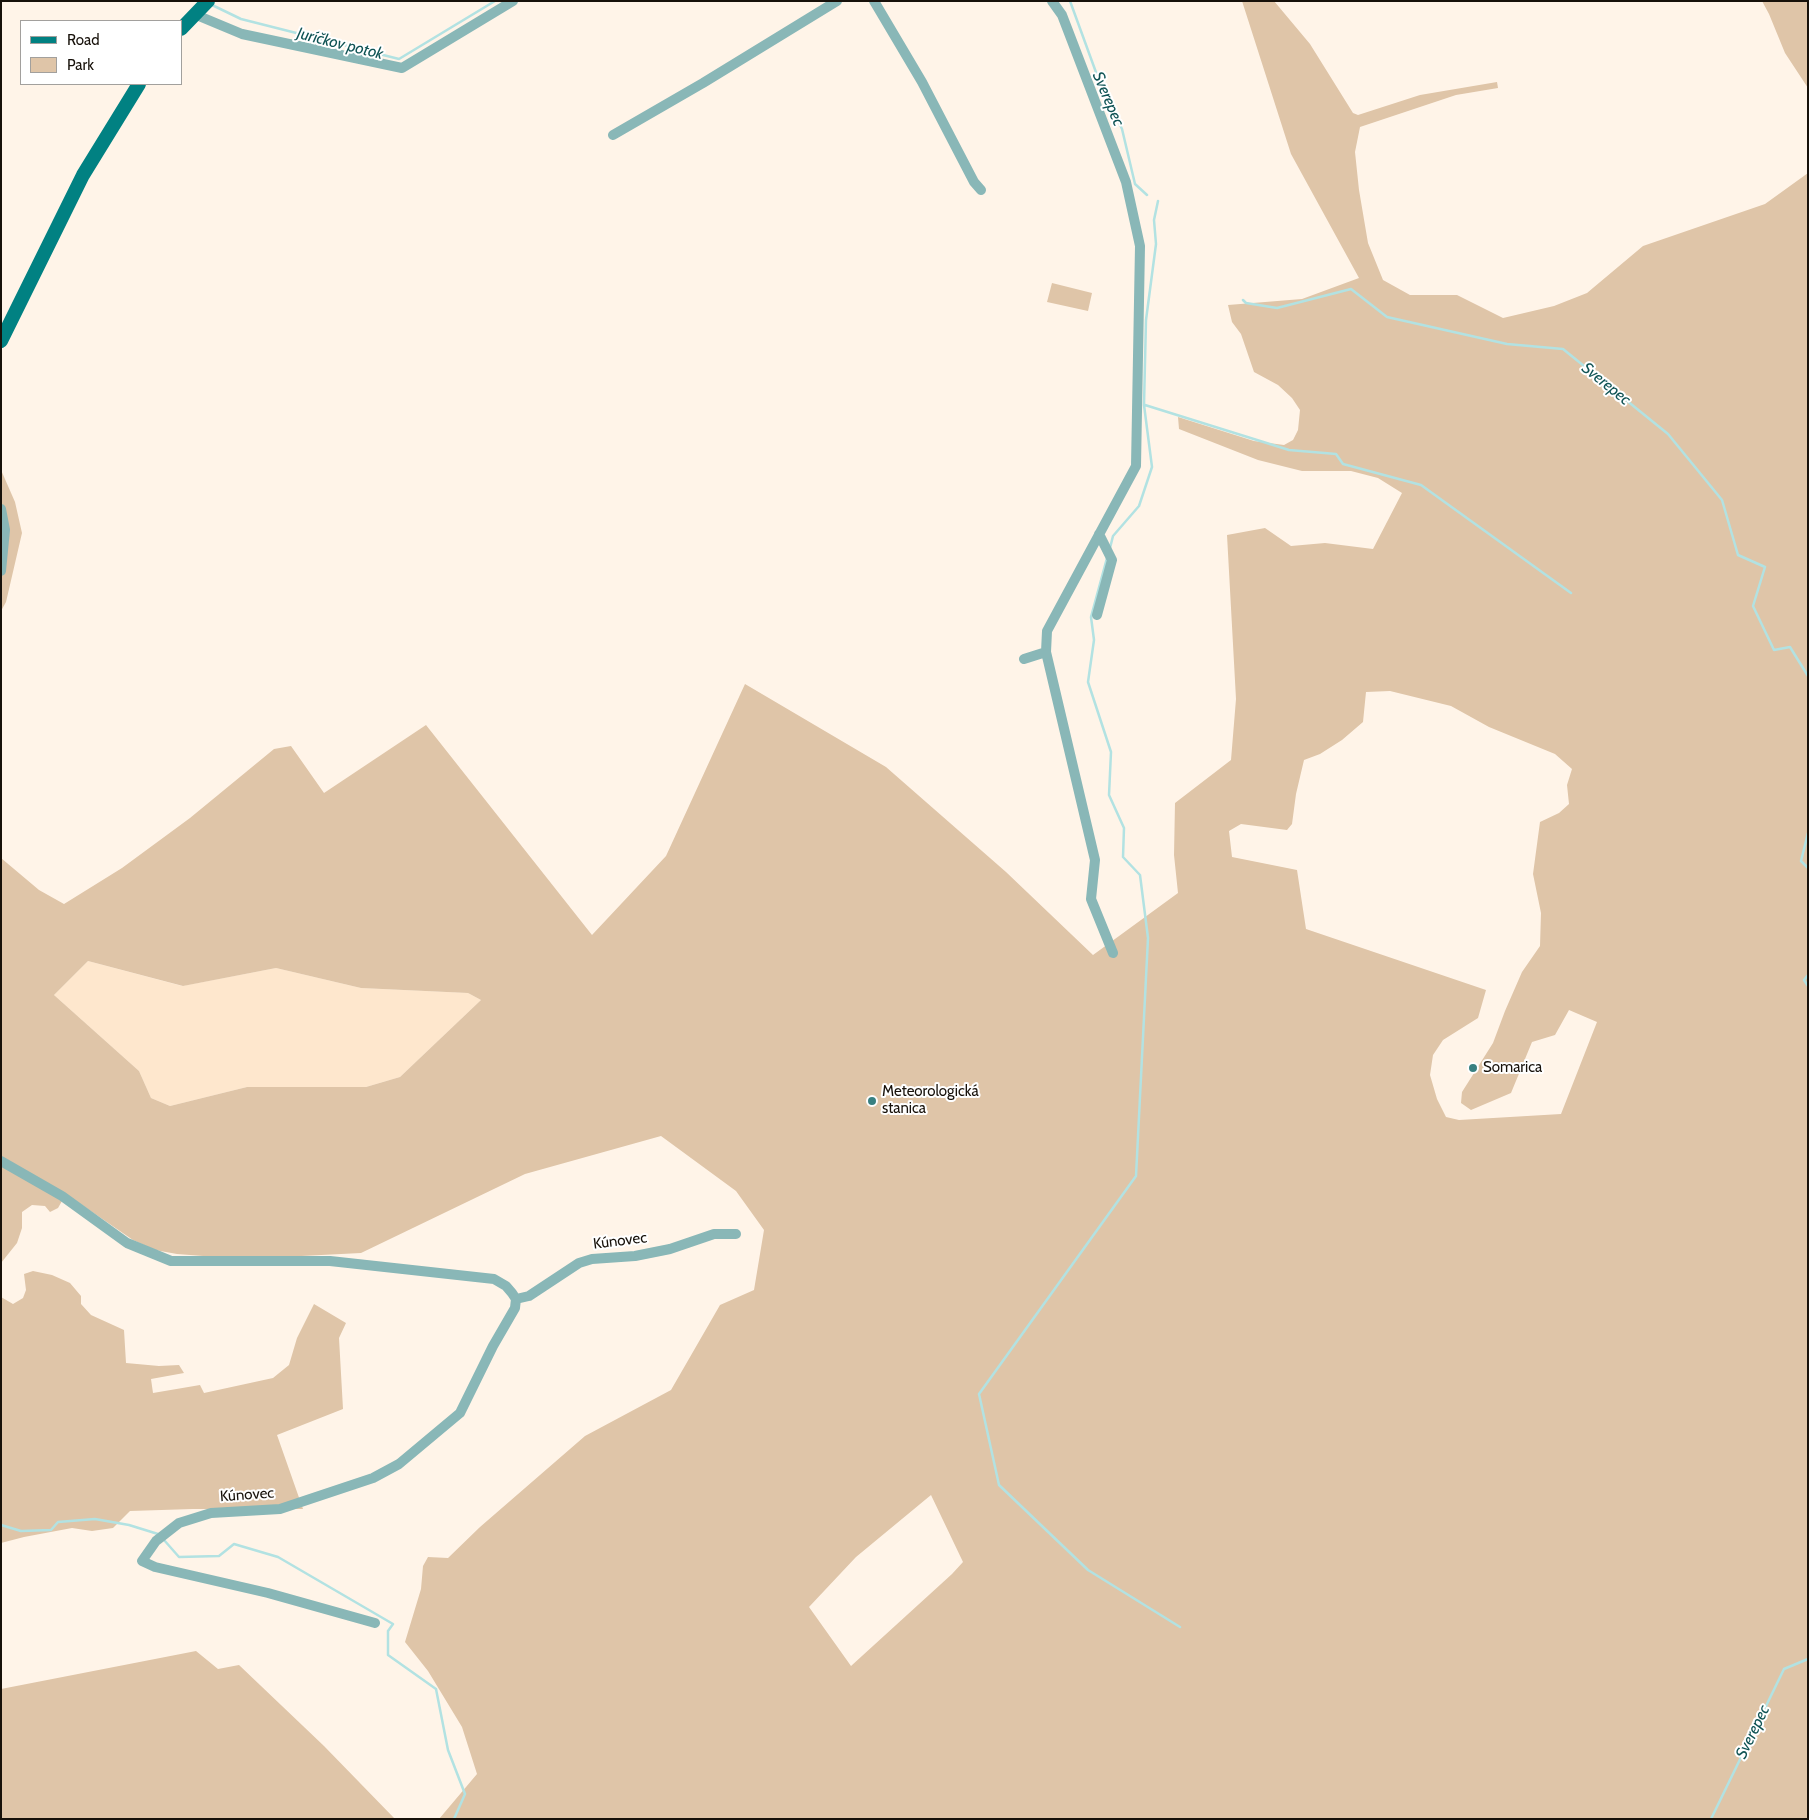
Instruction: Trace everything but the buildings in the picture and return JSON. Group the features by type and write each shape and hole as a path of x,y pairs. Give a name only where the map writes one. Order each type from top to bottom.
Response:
{"main road":[{"path":"182,28 201,8"},
{"path":"1,340 83,175 138,85"}],"street":[{"path":"201,8 242,34 402,68 513,1"},
{"path":"613,135 703,83 837,1"},
{"path":"874,1 922,82 974,182 981,190"},
{"path":"1052,1 1062,15 1126,182 1140,246 1136,466 1048,631 1046,652 1095,860 1091,899 1113,953"},
{"path":"1,509 5,530 1,571"},
{"path":"1097,615 1112,560 1099,534"},
{"path":"1024,659 1046,652"},
{"path":"1,1161 62,1196 127,1243 172,1261 330,1261 494,1278 506,1286 516,1299"},
{"name":"Kúnovec","path":"375,1623 268,1593 155,1567 142,1561 156,1541 179,1523 211,1513 280,1509 373,1478 399,1464 460,1413 492,1346 511,1317 516,1299 529,1296 579,1263 592,1259 635,1256 670,1249 714,1234 736,1234"}],"shaded area":[{"path":"88,961 182,986 276,968 361,988 468,993 481,1000 400,1077 366,1087 247,1087 170,1106 151,1098 139,1071 54,995"}],"green space":[{"path":"1242,1 1274,1 1310,44 1353,113 1358,115 1420,95 1497,82 1498,88 1456,95 1360,127 1355,152 1368,243 1383,280 1410,295 1457,295 1503,318 1554,306 1587,293 1643,246 1765,204 1808,173 1808,1819 439,1819 477,1774 462,1727 428,1671 405,1642 421,1589 423,1566 428,1557 448,1558 480,1527 585,1436 671,1390 720,1305 754,1290 764,1230 736,1191 661,1136 525,1174 361,1253 242,1259 177,1254 155,1250 133,1240 66,1194 58,1208 50,1212 45,1206 32,1205 22,1212 22,1228 17,1243 1,1263 1,858 39,890 64,904 122,868 190,818 274,749 291,746 324,793 426,725 592,935 666,856 745,684 886,767 1006,872 1093,955 1178,893 1174,855 1175,803 1231,760 1236,699 1227,535 1265,528 1291,546 1325,543 1373,549 1402,493 1378,478 1351,471 1302,471 1258,460 1179,429 1178,417 1254,441 1284,445 1293,440 1298,430 1300,410 1292,398 1278,385 1254,372 1241,334 1232,322 1228,305 1302,299 1359,278 1291,154","holes":["1390,691 1451,706 1489,727 1555,754 1572,769 1567,785 1569,804 1559,813 1540,822 1533,874 1541,913 1540,946 1522,972 1493,1043 1462,1092 1461,1103 1471,1110 1511,1093 1532,1042 1555,1035 1569,1010 1597,1022 1561,1114 1459,1120 1446,1117 1437,1099 1430,1075 1433,1055 1443,1040 1478,1018 1486,990 1306,929 1297,870 1232,857 1229,831 1241,824 1287,830 1292,824 1296,794 1304,760 1320,754 1342,740 1363,722 1366,692","88,961 183,986 276,968 361,988 468,993 481,1000 400,1077 366,1087 247,1087 170,1106 151,1098 139,1071 54,995","931,1495 963,1562 851,1666 809,1607 856,1557"]},
{"path":"1762,1 1808,1 1808,88 1785,53"},
{"path":"1052,283 1092,293 1088,311 1047,302"},
{"path":"1,470 15,502 22,533 6,602 1,611"},
{"path":"33,1271 52,1275 70,1283 81,1296 81,1304 91,1315 124,1330 126,1363 159,1366 179,1365 184,1373 151,1379 153,1393 200,1385 204,1393 273,1378 289,1365 297,1338 314,1304 346,1323 339,1338 343,1409 277,1435 303,1509 130,1511 113,1528 92,1531 72,1528 1,1543 1,1297 13,1304 23,1298 26,1290 24,1274"},
{"path":"196,1651 218,1669 239,1665 324,1746 395,1819 1,1819 1,1689"}],"waterway":[{"name":"Juríčkov potok","path":"210,4 241,19 399,59 495,1"},
{"name":"Sverepec","path":"1070,1 1101,86 1122,129 1135,184 1147,195"},
{"path":"1110,548 1113,536 1139,506 1152,467 1144,405 1146,320 1156,244 1154,220 1158,201"},
{"name":"Sverepec","path":"1243,300 1246,303 1277,308 1351,289 1387,317 1507,344 1563,349 1668,434 1722,500 1738,555 1765,567 1753,606 1774,650 1790,647 1808,676"},
{"path":"1145,405 1289,450 1336,454 1343,464 1421,485 1571,593"},
{"path":"1107,558 1091,617 1094,640 1088,682 1111,752 1109,795 1124,828 1123,857 1140,875 1148,938 1136,1176 979,1394 999,1485 1088,1570 1180,1627"},
{"name":"Sverepec","path":"1808,833 1801,861 1808,868"},
{"name":"Sverepec","path":"1808,975 1804,980 1808,986"},
{"path":"1,1525 21,1531 51,1530 58,1522 95,1519 129,1525 158,1534"},
{"path":"164,1540 179,1557 219,1556 234,1544 278,1557 393,1624 388,1631 388,1655 436,1689 448,1750 465,1794 454,1819"},
{"name":"Sverepec","path":"1711,1819 1784,1669 1808,1659"}],"place":[{"name":"Somarica","path":"1473,1068"},
{"name":"Meteorologická stanica","path":"872,1101"}]}
